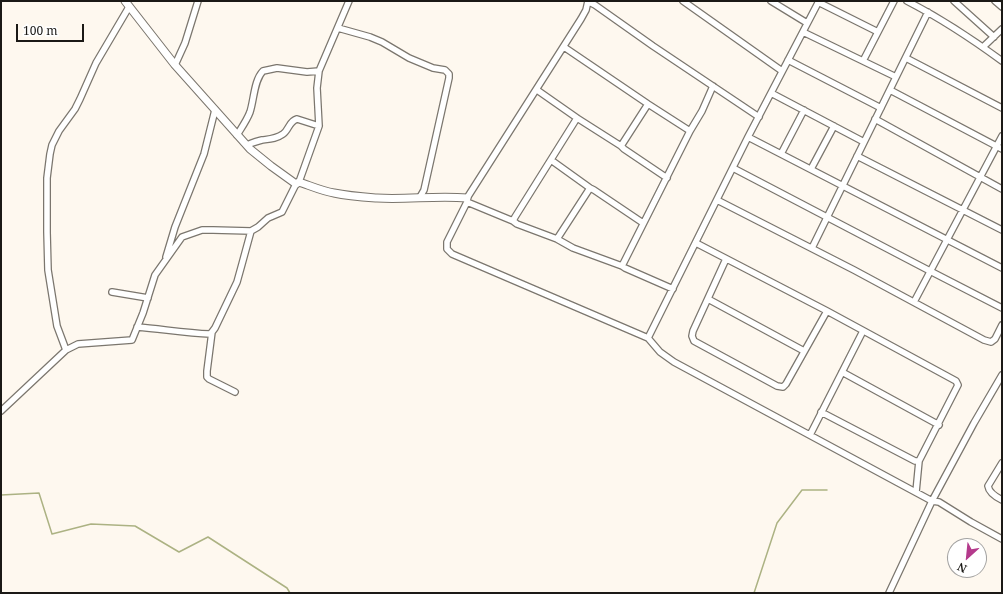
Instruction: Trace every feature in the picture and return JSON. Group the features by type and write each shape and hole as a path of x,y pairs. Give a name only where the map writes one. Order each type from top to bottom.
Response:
{"street":[{"path":"175,64 185,43 198,1"},
{"path":"1,411 66,350 78,344 132,340 143,313 155,275 182,237 202,230 251,230 258,227 268,218 282,212 297,183 319,126 317,88 319,71 349,1"},
{"path":"683,1 782,72"},
{"path":"772,1 807,23"},
{"path":"648,338 818,1 878,32"},
{"path":"863,61 894,1"},
{"path":"907,1 928,12 1002,61"},
{"path":"954,1 994,37"},
{"path":"995,1 1002,7"},
{"path":"759,117 595,5 588,2 586,10 564,47 467,200 447,242 447,249 452,254 648,338 660,352 674,362 932,501 939,502 971,522 1002,538"},
{"path":"66,350 57,326 48,270 47,178 50,154 52,145 59,131 75,109 96,63 127,4 175,64 247,145 271,166 297,183 333,193 356,197 457,197 467,200 517,224 557,239 573,248 622,266 673,289"},
{"path":"812,248 928,12"},
{"path":"338,28 370,37 382,42 409,58 433,68 445,70 449,74 434,149 424,190 420,197"},
{"path":"983,47 1002,29"},
{"path":"803,32 896,77"},
{"path":"564,47 690,131"},
{"path":"906,58 1002,108"},
{"path":"788,60 881,108"},
{"path":"238,134 248,118 258,79 263,70 277,68 307,72 319,71"},
{"path":"622,266 690,131 702,112 713,86"},
{"path":"537,90 667,178"},
{"path":"890,90 999,147"},
{"path":"771,93 864,142"},
{"path":"621,146 648,104"},
{"path":"164,262 175,228 204,154 215,110"},
{"path":"781,154 804,110"},
{"path":"247,145 261,140 274,139 281,136 286,132 294,119 297,118 319,126"},
{"path":"513,221 514,217 577,118"},
{"path":"875,119 1002,189"},
{"path":"811,169 834,126"},
{"path":"914,302 980,177 999,147 1002,136"},
{"path":"748,138 843,185 1002,268"},
{"path":"857,156 1002,230"},
{"path":"551,160 590,188 644,223"},
{"path":"733,168 1002,308"},
{"path":"557,239 590,188"},
{"path":"717,200 812,248 984,340 991,342 995,339 1002,325"},
{"path":"235,392 209,379 207,377 207,371 212,332 237,282 251,230"},
{"path":"696,242 956,381 958,385 957,389 919,461 916,492"},
{"path":"726,259 692,336 694,341 770,382 782,387 786,384 826,311"},
{"path":"112,292 148,298"},
{"path":"708,299 804,351"},
{"path":"137,327 165,329 184,333 207,334 212,332"},
{"path":"810,435 863,331"},
{"path":"842,372 939,424"},
{"path":"888,593 932,501 1002,375"},
{"path":"821,412 915,462 919,461"},
{"path":"1002,463 988,486 989,490 995,496 1002,500"}],"waterway":[{"path":"754,593 777,523 802,490 827,490"},
{"path":"1,495 39,493 52,534 91,524 135,526 179,552 208,537 287,588 290,593"}]}
